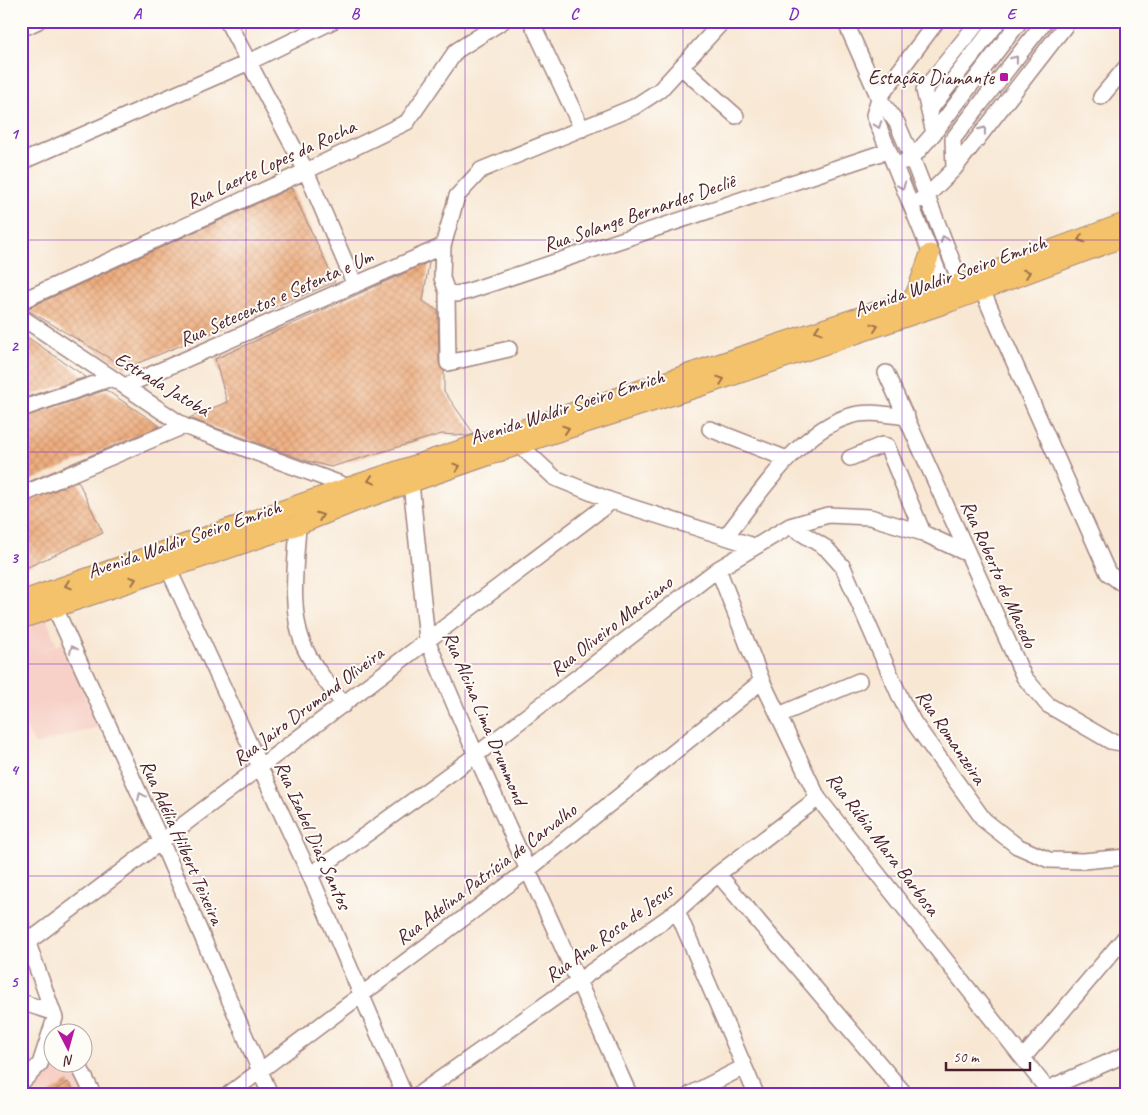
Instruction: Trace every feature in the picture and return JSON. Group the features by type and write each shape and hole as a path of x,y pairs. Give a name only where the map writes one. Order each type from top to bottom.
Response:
{"main road":[{"name":"Avenida Waldir Soeiro Emrich","path":"21,619 298,525 411,483 514,440 914,298 961,292 1127,222"},
{"name":"Avenida Waldir Soeiro Emrich","path":"21,601 349,487 705,385 961,292 1127,236"},
{"path":"914,298 930,254"}],"street":[{"path":"21,29 38,21"},
{"path":"227,21 247,63 306,171 355,285"},
{"path":"21,162 247,63 332,21"},
{"name":"Rua Laerte Lopes da Rocha","path":"21,301 306,171 407,122 456,51 504,21"},
{"path":"530,21 582,129"},
{"path":"509,349 448,363 447,292 442,278 442,246 457,196 481,170 634,107 660,90 723,21"},
{"path":"845,21 879,98 897,123 912,158 961,292 1108,573 1120,582 1127,584"},
{"path":"937,21 879,98 874,115 930,254 961,292"},
{"path":"934,133 924,90 978,21"},
{"path":"928,111 999,21"},
{"path":"894,166 912,158 934,133 1020,21"},
{"path":"954,169 953,139 1045,21"},
{"path":"910,205 927,196 954,169 1064,24"},
{"path":"1101,97 1127,66"},
{"path":"681,67 736,116"},
{"name":"Rua Solange Bernardes Decliê","path":"447,292 458,294 470,291 887,151"},
{"name":"Rua Setecentos e Setenta e Um","path":"125,386 442,246"},
{"name":"Estrada Jatobá","path":"21,316 184,426 349,487"},
{"name":"Rua Roberto de Macedo","path":"886,373 1024,677 1048,705 1110,741 1127,744"},
{"path":"21,409 112,378"},
{"path":"726,536 788,459 819,431 850,416 865,414 907,417"},
{"path":"21,495 184,426"},
{"path":"710,429 788,459"},
{"path":"514,440 555,478 612,501 754,546"},
{"path":"850,458 882,445 887,446 923,533"},
{"name":"Rua Alcina Lima Drummond","path":"411,483 427,640 476,755 629,1094"},
{"name":"Rua Jairo Drumond Oliveira","path":"28,942 161,840 261,768 612,501"},
{"name":"Rua Oliveiro Marciano","path":"310,875 476,755 718,569 790,526 828,515 870,517 923,533 968,554"},
{"path":"298,525 295,596 303,643 318,671 344,705"},
{"name":"Rua Romanzeira","path":"790,526 826,548 843,566 901,699 914,723 984,820 1017,846 1049,860 1083,861 1127,856"},
{"name":"Rua Izabel Dias Santos","path":"168,568 310,875 404,1094"},
{"name":"Rua Rúbia Mara Barbosa","path":"718,569 762,681 818,798 1023,1058 1045,1091"},
{"name":"Rua Adélia Hilbert Teixeira","path":"54,608 161,840 270,1094"},
{"name":"Rua Adelina Patrícia de Carvalho","path":"229,1094 529,869 762,681"},
{"path":"779,715 859,681"},
{"name":"Rua Ana Rosa de Jesus","path":"419,1094 677,911 718,874 818,798"},
{"path":"718,874 905,1094"},
{"path":"677,911 756,1094"},
{"path":"21,924 57,1022"},
{"path":"1023,1058 1127,935"},
{"path":"21,1002 54,1015"},
{"path":"21,1083 40,1064 54,1015"},
{"path":"1045,1091 1127,1054"},
{"path":"690,1094 744,1067"},
{"path":"82,1072 92,1094"}],"shaded area":[{"path":"46,617 56,644 33,654 63,643 98,727 35,745 21,719 21,626"},
{"path":"77,1072 87,1094 25,1094 46,1073"}],"building":[{"path":"291,188 335,282 126,368 26,309"},
{"path":"429,262 423,301 438,311 439,363 444,371 444,391 474,434 467,436 442,434 331,467 307,461 189,418 227,402 215,359"},
{"path":"21,333 86,377 21,399"},
{"path":"106,390 160,426 21,485 21,418"},
{"path":"78,481 103,533 21,570 21,504"},
{"path":"68,1082 76,1094 49,1094"}],"place":[{"name":"Estação Diamante","path":"1004,77"}]}
